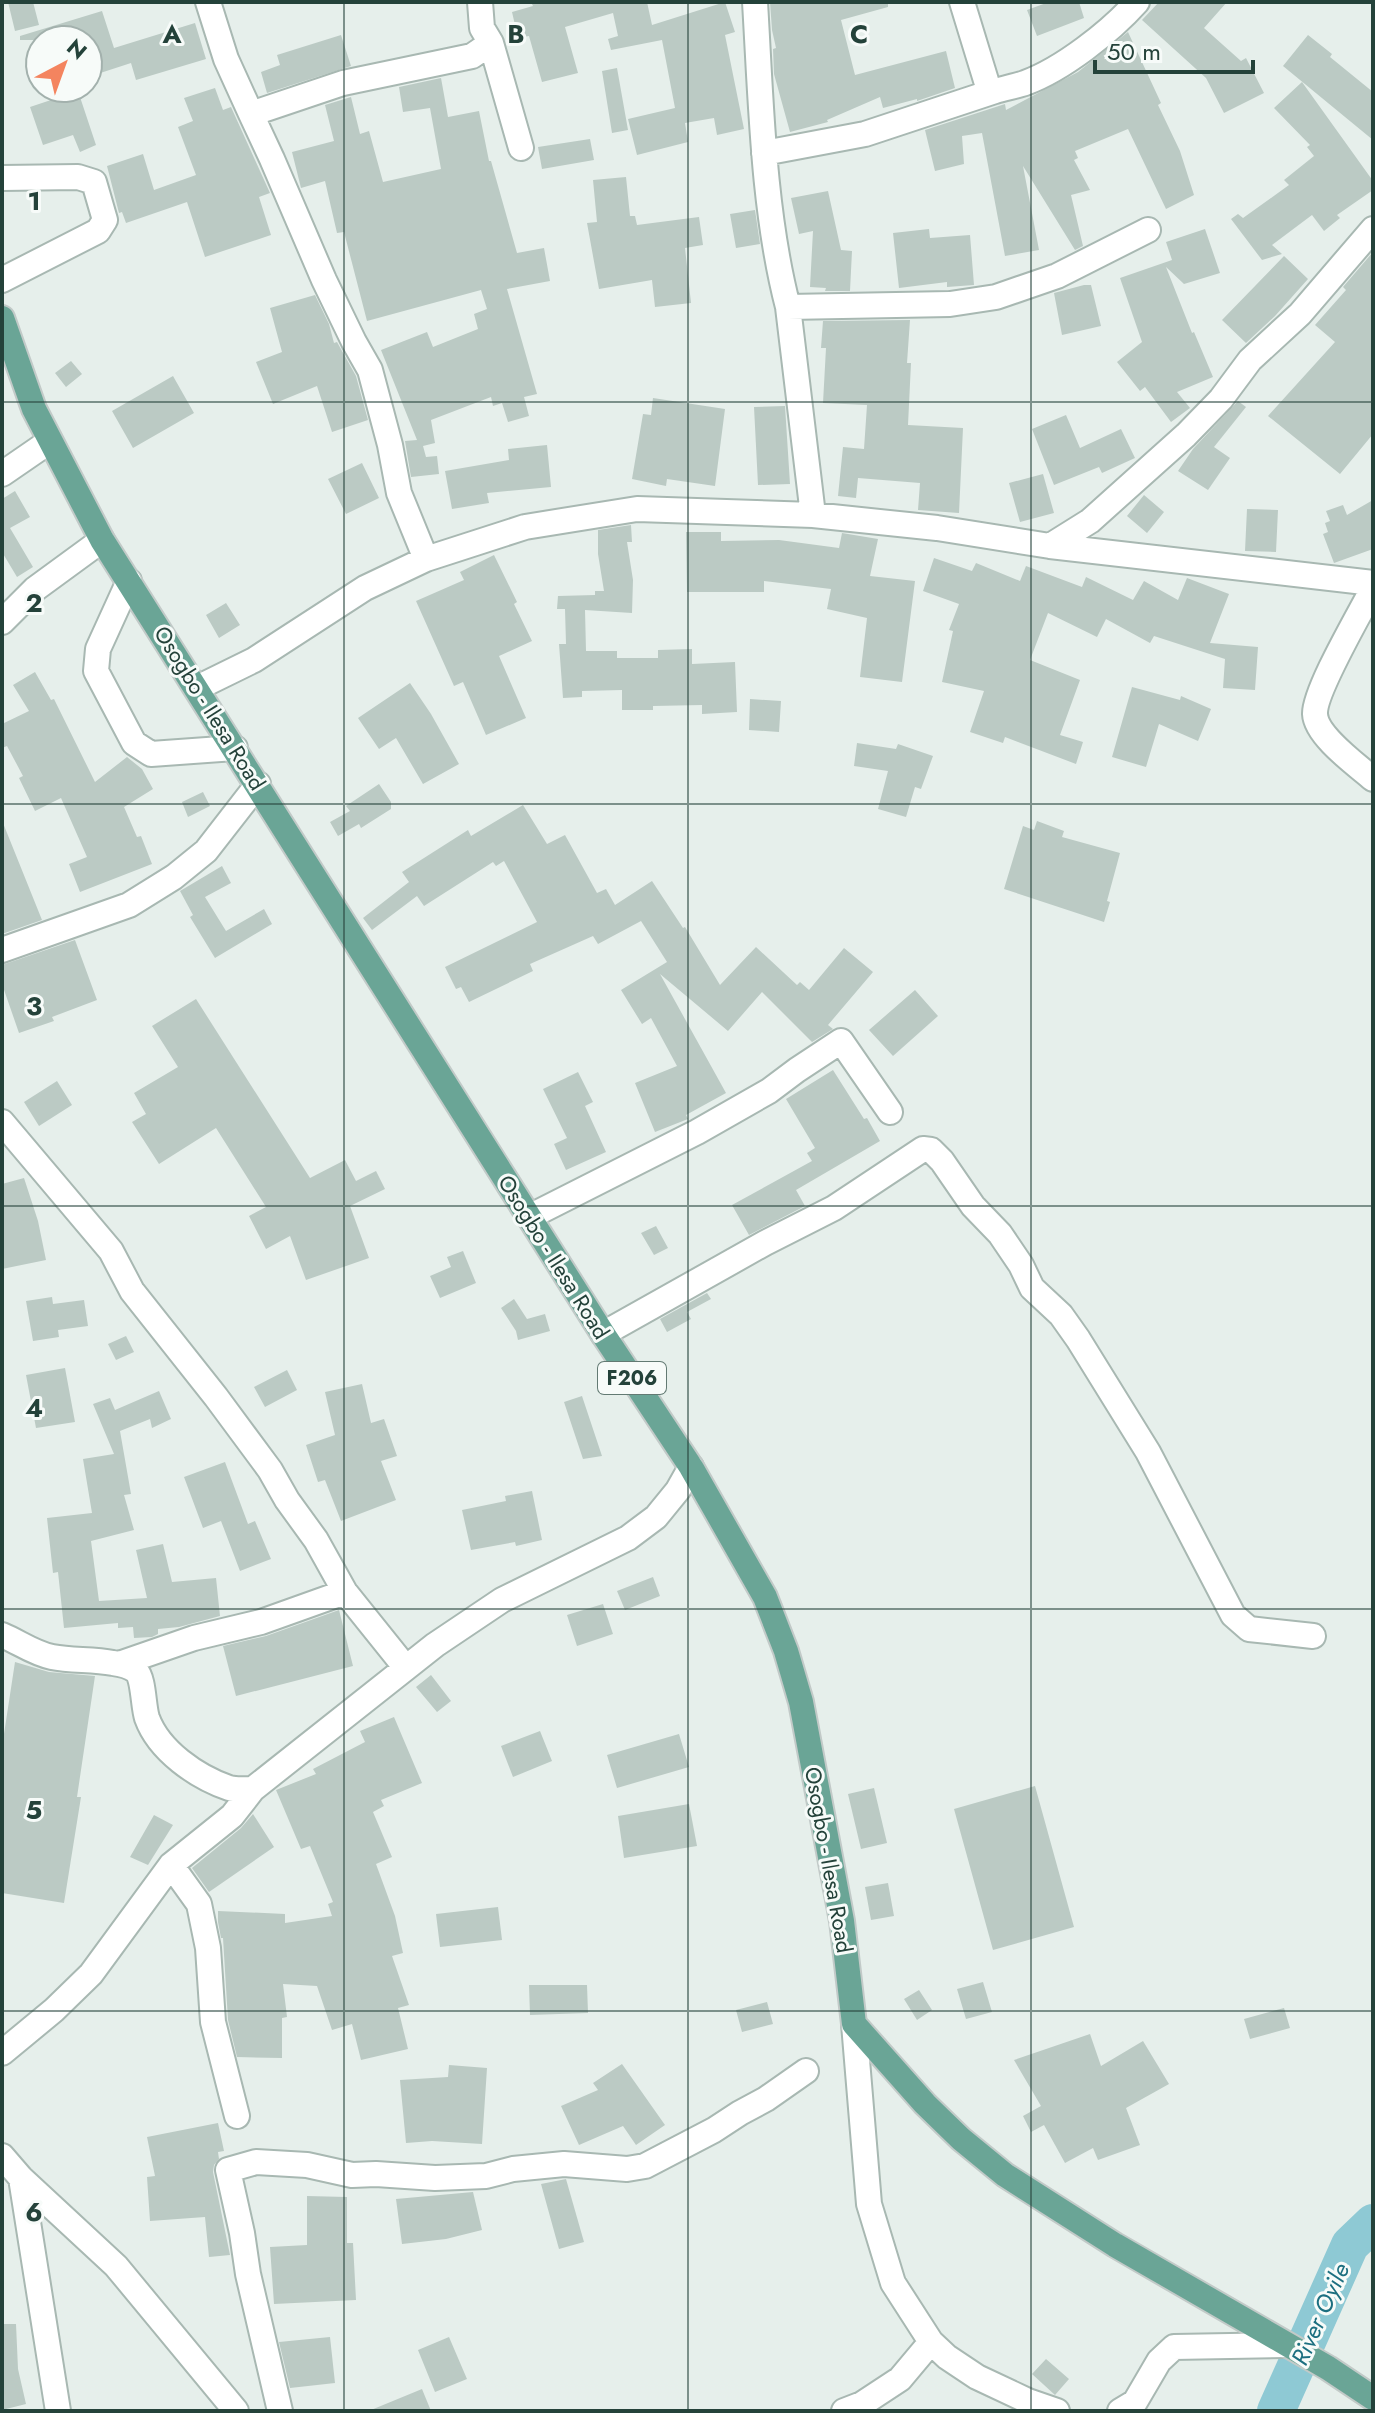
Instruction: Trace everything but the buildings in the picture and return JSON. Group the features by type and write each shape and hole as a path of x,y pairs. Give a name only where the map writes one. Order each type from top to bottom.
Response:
{"main road":[{"name":"Osogbo - Ilesa Road","path":"2,318 34,409 102,540 603,1334 691,1467 765,1597 801,1702 842,1921 854,2024"},
{"path":"854,2024 925,2104 1005,2175 1115,2245 1328,2368 1373,2398"}],"street":[{"path":"208,2 226,59 324,280 370,370 399,493 426,559"},
{"path":"480,2 482,28 491,43 521,148"},
{"path":"755,2 764,153 780,277 788,307 813,515"},
{"path":"962,2 988,87 995,91"},
{"path":"764,153 865,134 1027,82 1090,45 1137,2"},
{"path":"251,114 343,83 472,56 491,43"},
{"path":"2,178 78,177 94,182 105,220 98,231 2,280"},
{"path":"1050,546 1090,521 1186,435 1221,399 1250,360 1300,314 1373,229"},
{"path":"788,307 950,304 996,297 1057,276 1148,230"},
{"path":"2,474 50,441"},
{"path":"197,688 254,660 365,588 426,559 525,527 637,509 813,515 937,528 1050,546 1373,586 1320,691 1315,715 1325,735 1373,779"},
{"path":"2,622 35,589 102,540"},
{"path":"129,581 98,649 96,671 134,743 151,754 235,748"},
{"path":"2,950 129,905 174,877 206,851 258,784"},
{"path":"529,1217 709,1125 769,1091 841,1041 890,1112"},
{"path":"2,1122 111,1251 132,1291 270,1470 316,1540 345,1592 406,1668"},
{"path":"603,1334 834,1208 923,1149 931,1150 973,1206 1000,1234 1032,1288 1061,1315 1078,1339 1148,1452 1233,1615 1249,1629 1313,1636"},
{"path":"2,2053 91,1974 171,1865 232,1816 253,1789 435,1645 502,1600 628,1538 656,1517 678,1490 691,1467"},
{"path":"119,1664 194,1638 261,1622 345,1592"},
{"path":"2,1635 50,1657 93,1659 119,1664 137,1672 147,1718 158,1738 176,1757 203,1776 231,1789 253,1789"},
{"path":"171,1865 199,1904 208,1948 213,2022 237,2116"},
{"path":"854,2024 869,2204 893,2283 931,2342 947,2357 977,2377 1057,2411"},
{"path":"280,2411 228,2170 256,2162 307,2165 352,2175 435,2178 486,2176 513,2169 564,2164 627,2169 645,2166 714,2130 806,2071"},
{"path":"2,2156 21,2178 116,2266 236,2411"},
{"path":"21,2178 58,2411"},
{"path":"844,2411 862,2404 900,2379 931,2342"},
{"path":"1120,2411 1135,2402 1159,2361 1174,2347 1286,2345"}],"waterway":[{"name":"River Oyile","path":"1276,2411 1350,2245 1373,2223"}]}
